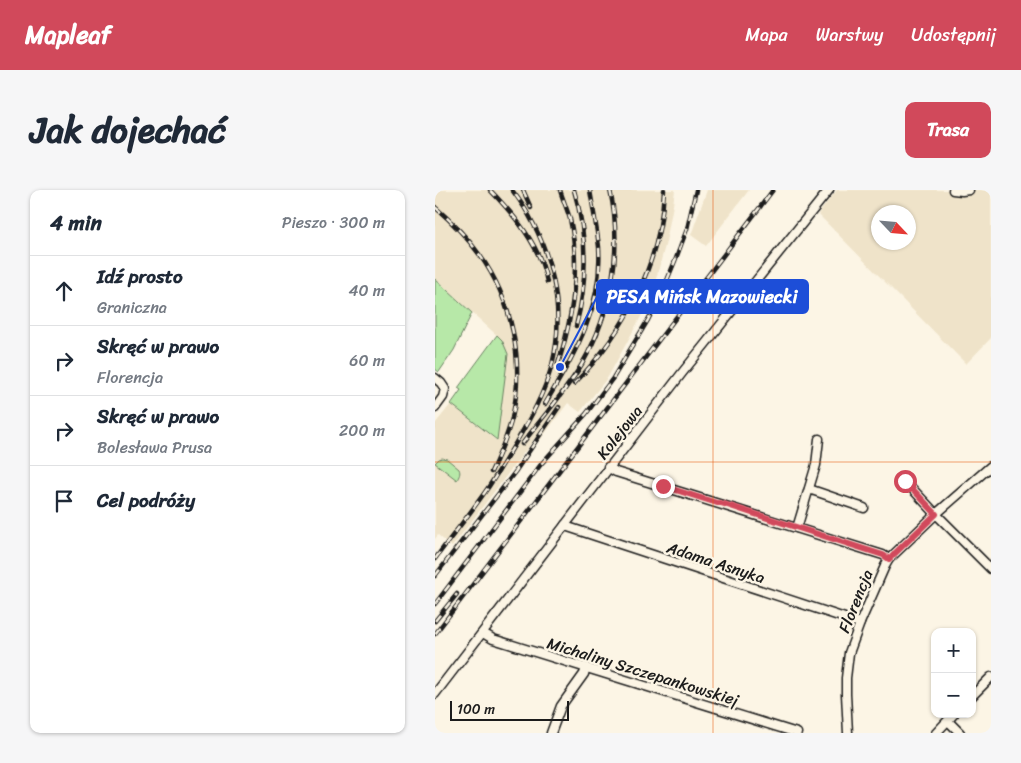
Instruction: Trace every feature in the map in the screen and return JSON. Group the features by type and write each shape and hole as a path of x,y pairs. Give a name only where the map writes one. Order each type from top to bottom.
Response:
{"street":[{"name":"Kolejowa","path":"435,694 682,373 829,190"},
{"path":"953,190 969,190"},
{"path":"435,378 445,389 443,397 435,408"},
{"path":"797,528 816,465 819,439"},
{"name":"Florencja","path":"848,733 846,694 849,653 885,566 889,559 936,514 991,466"},
{"path":"609,467 617,472 883,555 889,559"},
{"path":"905,481 991,569"},
{"path":"809,489 864,508"},
{"name":"Adama Asnyka","path":"565,525 568,528 860,623"},
{"name":"Michaliny Szczepankowskiej","path":"483,633 493,639 797,733"},
{"path":"551,733 561,706 584,674 586,667"},
{"path":"976,692 991,677"},
{"path":"936,733 951,718"},
{"path":"948,721 960,733"}],"shaded area":[{"path":"435,190 675,190 666,242 656,279 644,311 608,377 580,412 568,403 540,440 535,438 452,547 438,535 435,539 435,424 451,404 496,440 502,340 435,279"},
{"path":"707,190 749,190 706,246 691,235"},
{"path":"837,190 991,190 991,338 966,364 818,214"}],"green space":[{"path":"435,279 472,313 454,350 439,372 435,369"},
{"path":"497,335 502,340 508,354 497,440 451,404 461,390 458,388"},
{"path":"442,458 447,459 459,469 460,473 457,480 435,463"}],"railway":[{"path":"490,190 517,221 532,243 544,268 547,282"},
{"path":"435,559 489,486 521,435 541,396 552,365 557,333 557,311 550,267 537,232 526,210 512,190"},
{"path":"523,190 531,208"},
{"path":"558,364 568,328 575,274 575,256 570,219 560,190"},
{"path":"574,190 584,241 583,292 576,326"},
{"path":"545,404 567,367 592,310 599,269 599,247 590,190"},
{"path":"522,444 576,374 601,323 612,280 615,257 614,212 610,190"},
{"path":"574,384 609,342 637,295 648,270 656,244 664,190"},
{"path":"435,604 542,463 586,414 613,378 648,320 663,290 687,229 696,190"},
{"path":"435,634 773,190"},
{"path":"435,207 469,241 491,272 508,312 513,333 516,354 516,397 508,432 491,472"},
{"path":"435,576 515,472 559,407"},
{"path":"435,621 457,594"}],"place":[{"name":"PESA Mińsk Mazowiecki","path":"560,367"}],"route":[{"path":"663,486 883,555 889,559 936,514 905,481"}]}
